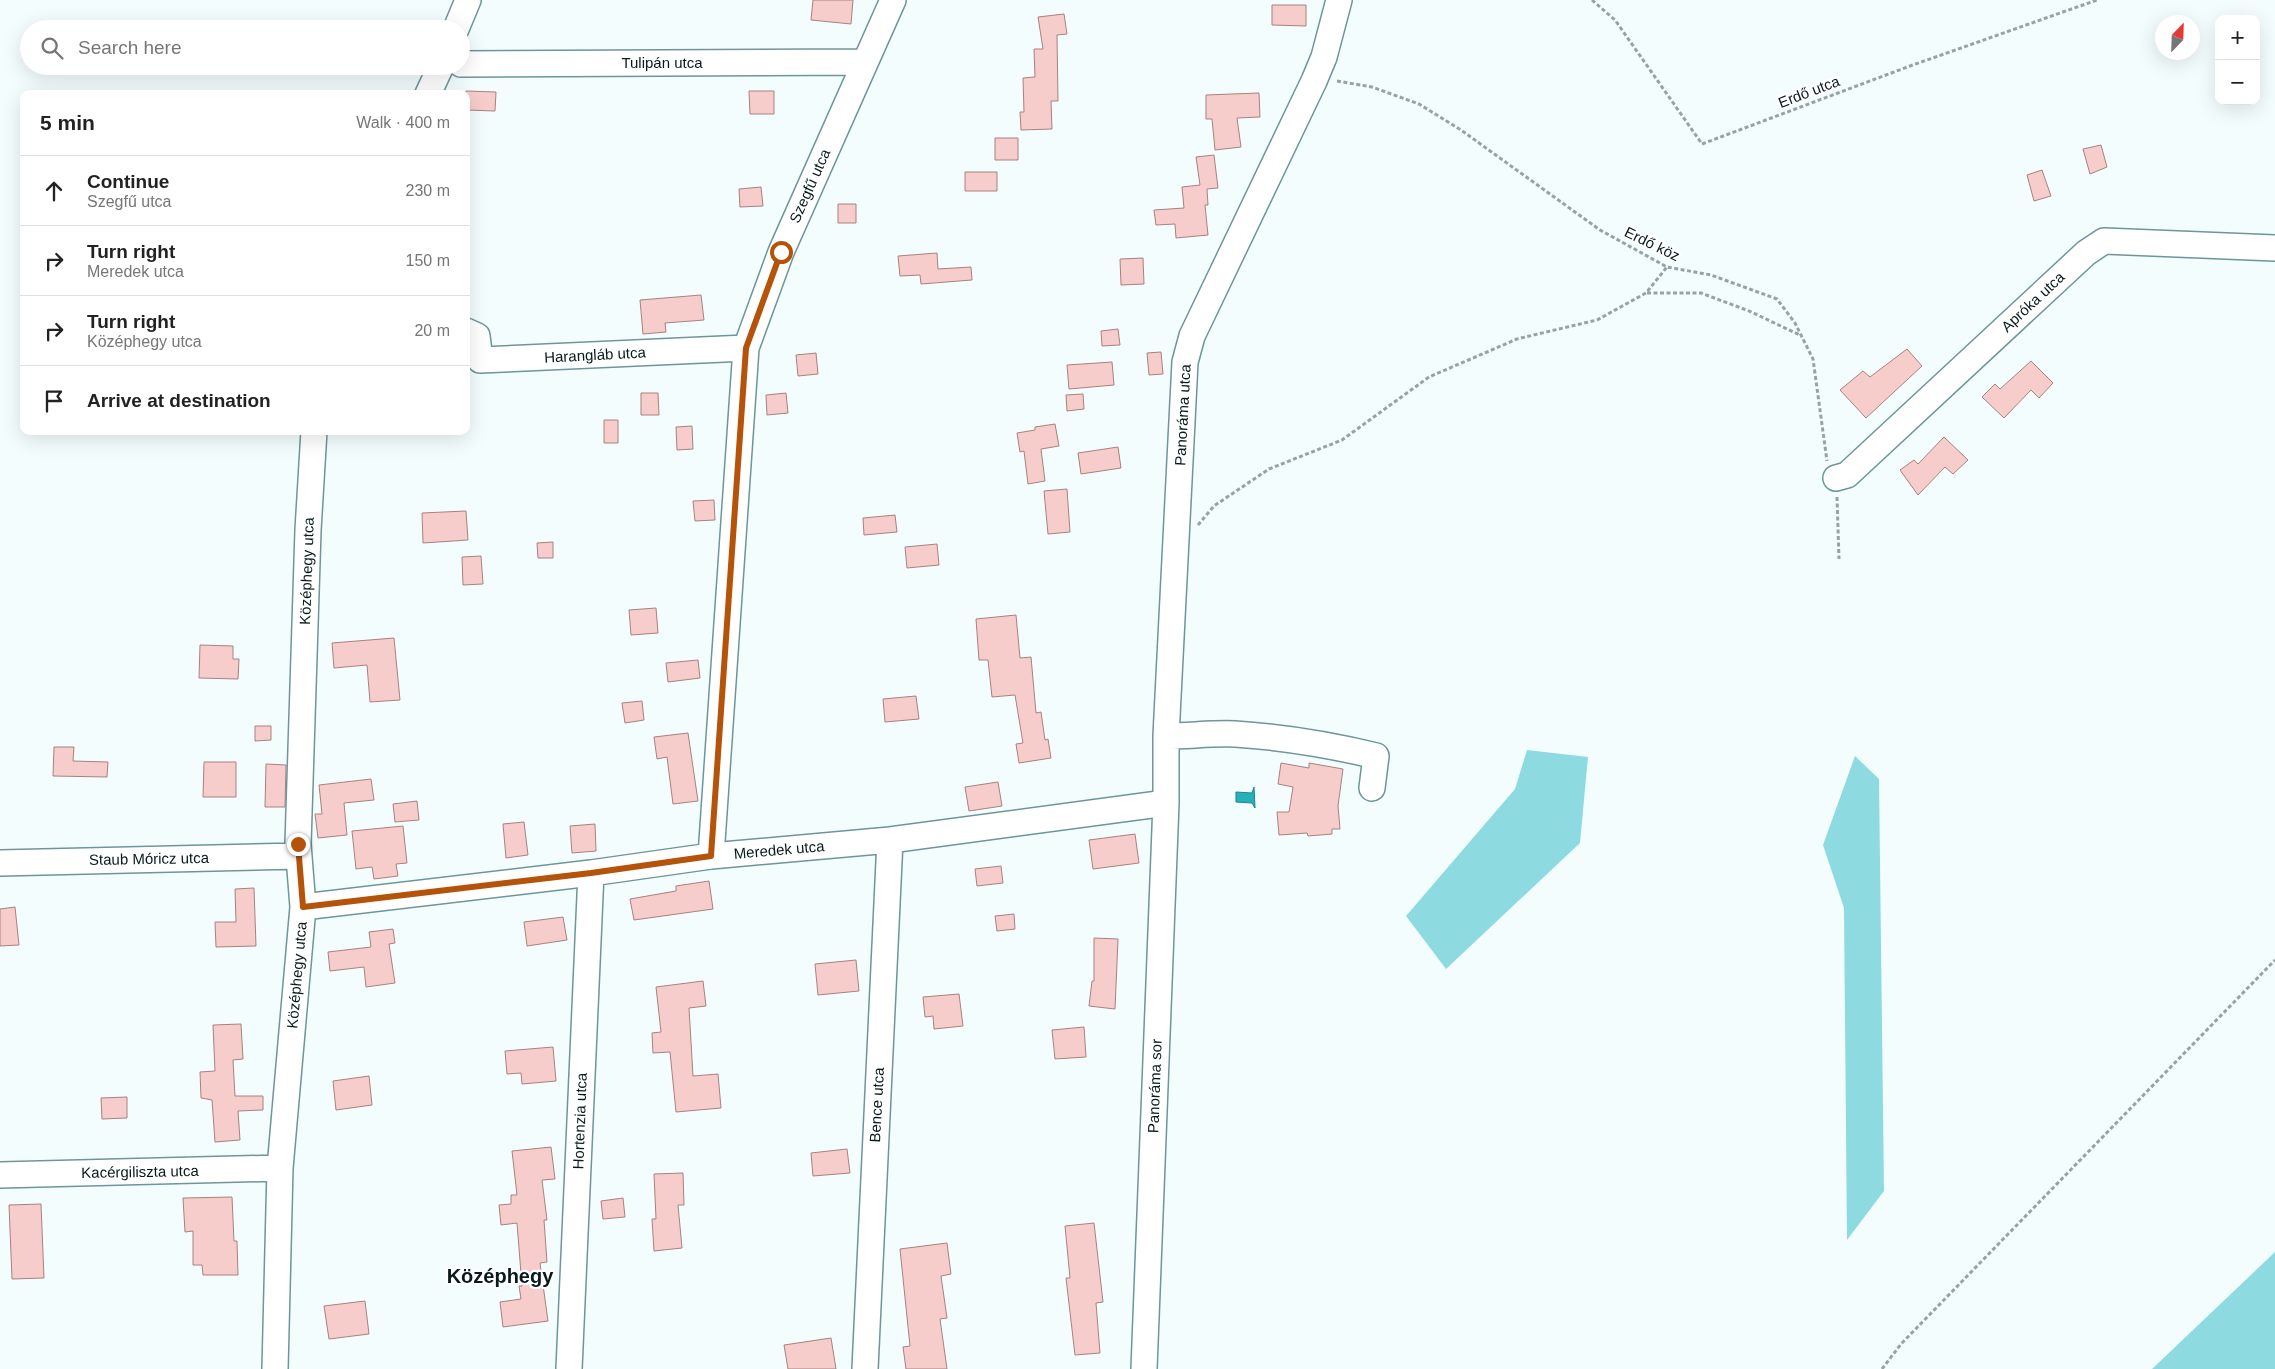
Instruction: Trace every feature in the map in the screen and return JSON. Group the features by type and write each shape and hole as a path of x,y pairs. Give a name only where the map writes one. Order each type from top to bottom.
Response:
{"street":[{"path":"460,20 468,0"},
{"name":"Szegfű utca","path":"711,856 746,348 781,252 893,0"},
{"name":"Panoráma utca","path":"1166,803 1166,736 1185,362 1192,336 1314,81 1324,57 1339,0"},
{"name":"Tulipán utca","path":"470,64 864,62"},
{"path":"430,90 437,75"},
{"name":"Apróka utca","path":"1836,478 1847,475 2086,253 2104,241 2275,248"},
{"name":"Harangláb utca","path":"470,333 478,336 480,360 746,348"},
{"name":"Középhegy utca","path":"275,1369 280,1168 303,907 298,856 307,540 314,435"},
{"path":"1166,736 1235,734 1291,740 1357,751 1376,756 1372,788"},
{"name":"Meredek utca","path":"303,907 591,873 711,856 890,840 1166,803"},
{"name":"Panoráma sor","path":"1144,1369 1166,803"},
{"name":"Bence utca","path":"865,1369 890,840"},
{"name":"Staub Móricz utca","path":"0,863 298,856"},
{"name":"Hortenzia utca","path":"569,1369 591,873"},
{"name":"Kacérgiliszta utca","path":"0,1175 280,1168"}],"path":[{"name":"Erdő utca","path":"1592,0 1615,20 1702,144 1910,66 2097,0"},
{"name":"Erdő köz","path":"1314,81 1334,81 1372,86 1419,104 1461,130 1600,230 1668,268 1711,275 1776,299 1795,323 1813,360 1827,466 1836,478 1839,559"},
{"path":"1175,552 1214,506 1269,469 1342,440 1429,377 1517,338 1597,320 1646,292 1668,268"},
{"path":"1646,292 1701,294 1749,311 1800,335"},
{"path":"1882,1369 1901,1344 2275,960"}],"shaded area":[{"path":"1527,750 1588,757 1580,843 1446,969 1406,916 1515,789"},
{"path":"1855,756 1879,779 1884,1191 1847,1240 1844,908 1823,845"},
{"path":"1254,787 1255,808 1252,803 1236,802 1236,792 1252,793"},
{"path":"2275,1252 2275,1369 2152,1369"}],"building":[{"path":"813,0 853,0 851,24 811,20"},
{"path":"1272,5 1306,5 1306,26 1272,25"},
{"path":"1064,14 1067,34 1057,35 1058,101 1051,101 1052,129 1021,130 1020,112 1024,112 1023,78 1035,77 1034,49 1043,49 1038,17"},
{"path":"470,91 496,92 495,111 470,110"},
{"path":"749,91 774,91 774,114 750,114"},
{"path":"1259,93 1260,117 1237,118 1241,147 1215,150 1212,119 1206,119 1206,95"},
{"path":"995,138 1018,138 1018,160 995,160"},
{"path":"2101,145 2107,167 2090,174 2083,149"},
{"path":"1214,155 1218,188 1207,189 1208,205 1205,205 1208,235 1176,238 1175,224 1156,225 1154,210 1184,208 1182,187 1200,185 1196,157"},
{"path":"2042,170 2051,196 2034,201 2027,175"},
{"path":"965,172 997,172 997,191 965,191"},
{"path":"761,187 763,206 740,207 739,189"},
{"path":"838,204 856,204 856,223 838,223"},
{"path":"937,253 938,269 971,267 972,280 921,284 920,275 900,276 898,256"},
{"path":"1143,258 1144,284 1121,285 1120,259"},
{"path":"701,295 704,320 665,323 666,332 643,334 640,300"},
{"path":"1118,329 1120,345 1102,346 1101,331"},
{"path":"1907,349 1922,366 1866,418 1840,390 1863,371 1870,377"},
{"path":"1161,352 1163,374 1149,375 1147,353"},
{"path":"816,353 818,374 798,376 796,355"},
{"path":"2031,361 2053,383 2039,398 2031,390 2004,418 1982,397 1995,384 2000,389"},
{"path":"1112,362 1114,385 1069,389 1067,365"},
{"path":"641,393 658,393 659,415 641,415"},
{"path":"786,393 788,413 767,415 766,395"},
{"path":"1083,394 1084,409 1067,411 1066,395"},
{"path":"604,420 618,420 618,443 604,443"},
{"path":"1055,424 1059,446 1041,449 1045,481 1028,484 1024,451 1020,452 1017,433 1035,430 1035,427"},
{"path":"692,426 693,449 677,450 676,427"},
{"path":"1944,437 1968,460 1953,474 1945,467 1918,495 1900,470 1914,460 1918,464"},
{"path":"1118,447 1121,468 1081,474 1078,453"},
{"path":"1067,489 1070,532 1048,534 1044,491"},
{"path":"714,500 715,520 695,521 693,501"},
{"path":"466,511 468,540 423,543 422,513"},
{"path":"895,515 897,532 864,535 863,518"},
{"path":"553,542 553,558 538,558 537,543"},
{"path":"937,544 939,565 907,568 905,547"},
{"path":"481,556 483,584 463,585 462,557"},
{"path":"656,608 658,633 631,635 629,610"},
{"path":"1016,615 1020,658 1031,657 1036,713 1041,712 1045,740 1048,739 1051,758 1019,763 1016,744 1023,743 1015,695 992,697 988,660 979,660 976,619"},
{"path":"394,638 400,700 370,702 367,665 334,668 332,643"},
{"path":"200,645 233,646 233,659 239,659 238,679 199,678"},
{"path":"698,660 700,678 668,682 666,663"},
{"path":"916,696 919,719 885,722 883,699"},
{"path":"642,701 644,720 625,723 622,703"},
{"path":"255,726 271,726 271,740 255,741"},
{"path":"688,733 698,801 673,804 667,757 657,759 654,737"},
{"path":"54,747 74,747 73,761 108,762 107,777 53,776"},
{"path":"204,762 236,762 236,797 203,797"},
{"path":"1281,763 1309,768 1309,763 1343,769 1338,806 1340,829 1332,829 1332,834 1308,836 1307,833 1279,835 1277,812 1289,812 1293,787 1278,784"},
{"path":"266,764 286,765 285,807 265,807"},
{"path":"371,779 374,800 344,803 347,835 318,838 315,814 322,814 319,785"},
{"path":"998,782 1002,806 969,811 965,787"},
{"path":"417,801 419,820 395,822 393,804"},
{"path":"524,822 528,855 506,858 503,824"},
{"path":"595,824 596,851 572,853 570,826"},
{"path":"403,826 407,863 396,864 398,876 374,879 372,867 356,869 352,831"},
{"path":"1135,834 1139,863 1093,869 1089,840"},
{"path":"1001,866 1003,883 977,886 975,869"},
{"path":"709,881 713,909 634,920 630,899 676,891 676,886"},
{"path":"254,888 256,946 216,947 215,922 236,922 235,889"},
{"path":"15,907 19,945 0,946 0,909"},
{"path":"1014,914 1015,929 997,931 995,916"},
{"path":"563,917 567,940 527,946 524,922"},
{"path":"393,929 395,943 389,944 395,983 366,987 364,967 330,971 328,952 371,947 369,932"},
{"path":"1094,938 1118,939 1115,1009 1089,1006 1092,981 1094,981"},
{"path":"856,960 859,991 818,995 815,964"},
{"path":"703,981 706,1006 689,1008 693,1076 718,1074 721,1108 676,1112 670,1052 653,1053 652,1033 661,1032 656,987"},
{"path":"959,994 963,1026 934,1029 933,1016 925,1017 923,997"},
{"path":"241,1024 243,1059 233,1060 235,1096 263,1096 263,1110 238,1111 240,1140 215,1142 212,1100 201,1098 200,1072 215,1071 213,1025"},
{"path":"1084,1027 1086,1057 1055,1059 1052,1030"},
{"path":"553,1047 556,1081 522,1084 521,1073 507,1074 505,1051"},
{"path":"369,1076 372,1105 336,1110 333,1081"},
{"path":"127,1097 127,1118 102,1119 101,1098"},
{"path":"551,1147 555,1179 542,1180 547,1220 544,1220 547,1262 540,1263 548,1321 503,1327 500,1302 521,1299 519,1286 522,1286 517,1223 501,1225 499,1205 511,1204 511,1195 517,1195 512,1151"},
{"path":"847,1149 850,1173 813,1176 811,1153"},
{"path":"683,1173 684,1205 678,1205 682,1248 654,1251 652,1219 656,1219 654,1174"},
{"path":"232,1197 234,1241 237,1241 238,1275 203,1275 202,1265 193,1265 193,1231 185,1232 183,1198"},
{"path":"623,1198 625,1217 603,1219 601,1201"},
{"path":"41,1204 44,1278 12,1279 9,1205"},
{"path":"1094,1223 1103,1302 1096,1303 1100,1353 1075,1355 1066,1278 1070,1278 1065,1226"},
{"path":"947,1243 951,1274 941,1276 947,1318 940,1319 947,1369 906,1369 903,1347 910,1346 900,1249"},
{"path":"365,1301 369,1334 329,1339 324,1306"},
{"path":"831,1338 836,1369 788,1369 784,1345"}],"district":[{"name":"Középhegy","path":"500,1276"}],"route":[{"path":"298,844 303,907 591,873 711,856 746,348 781,252"}]}
